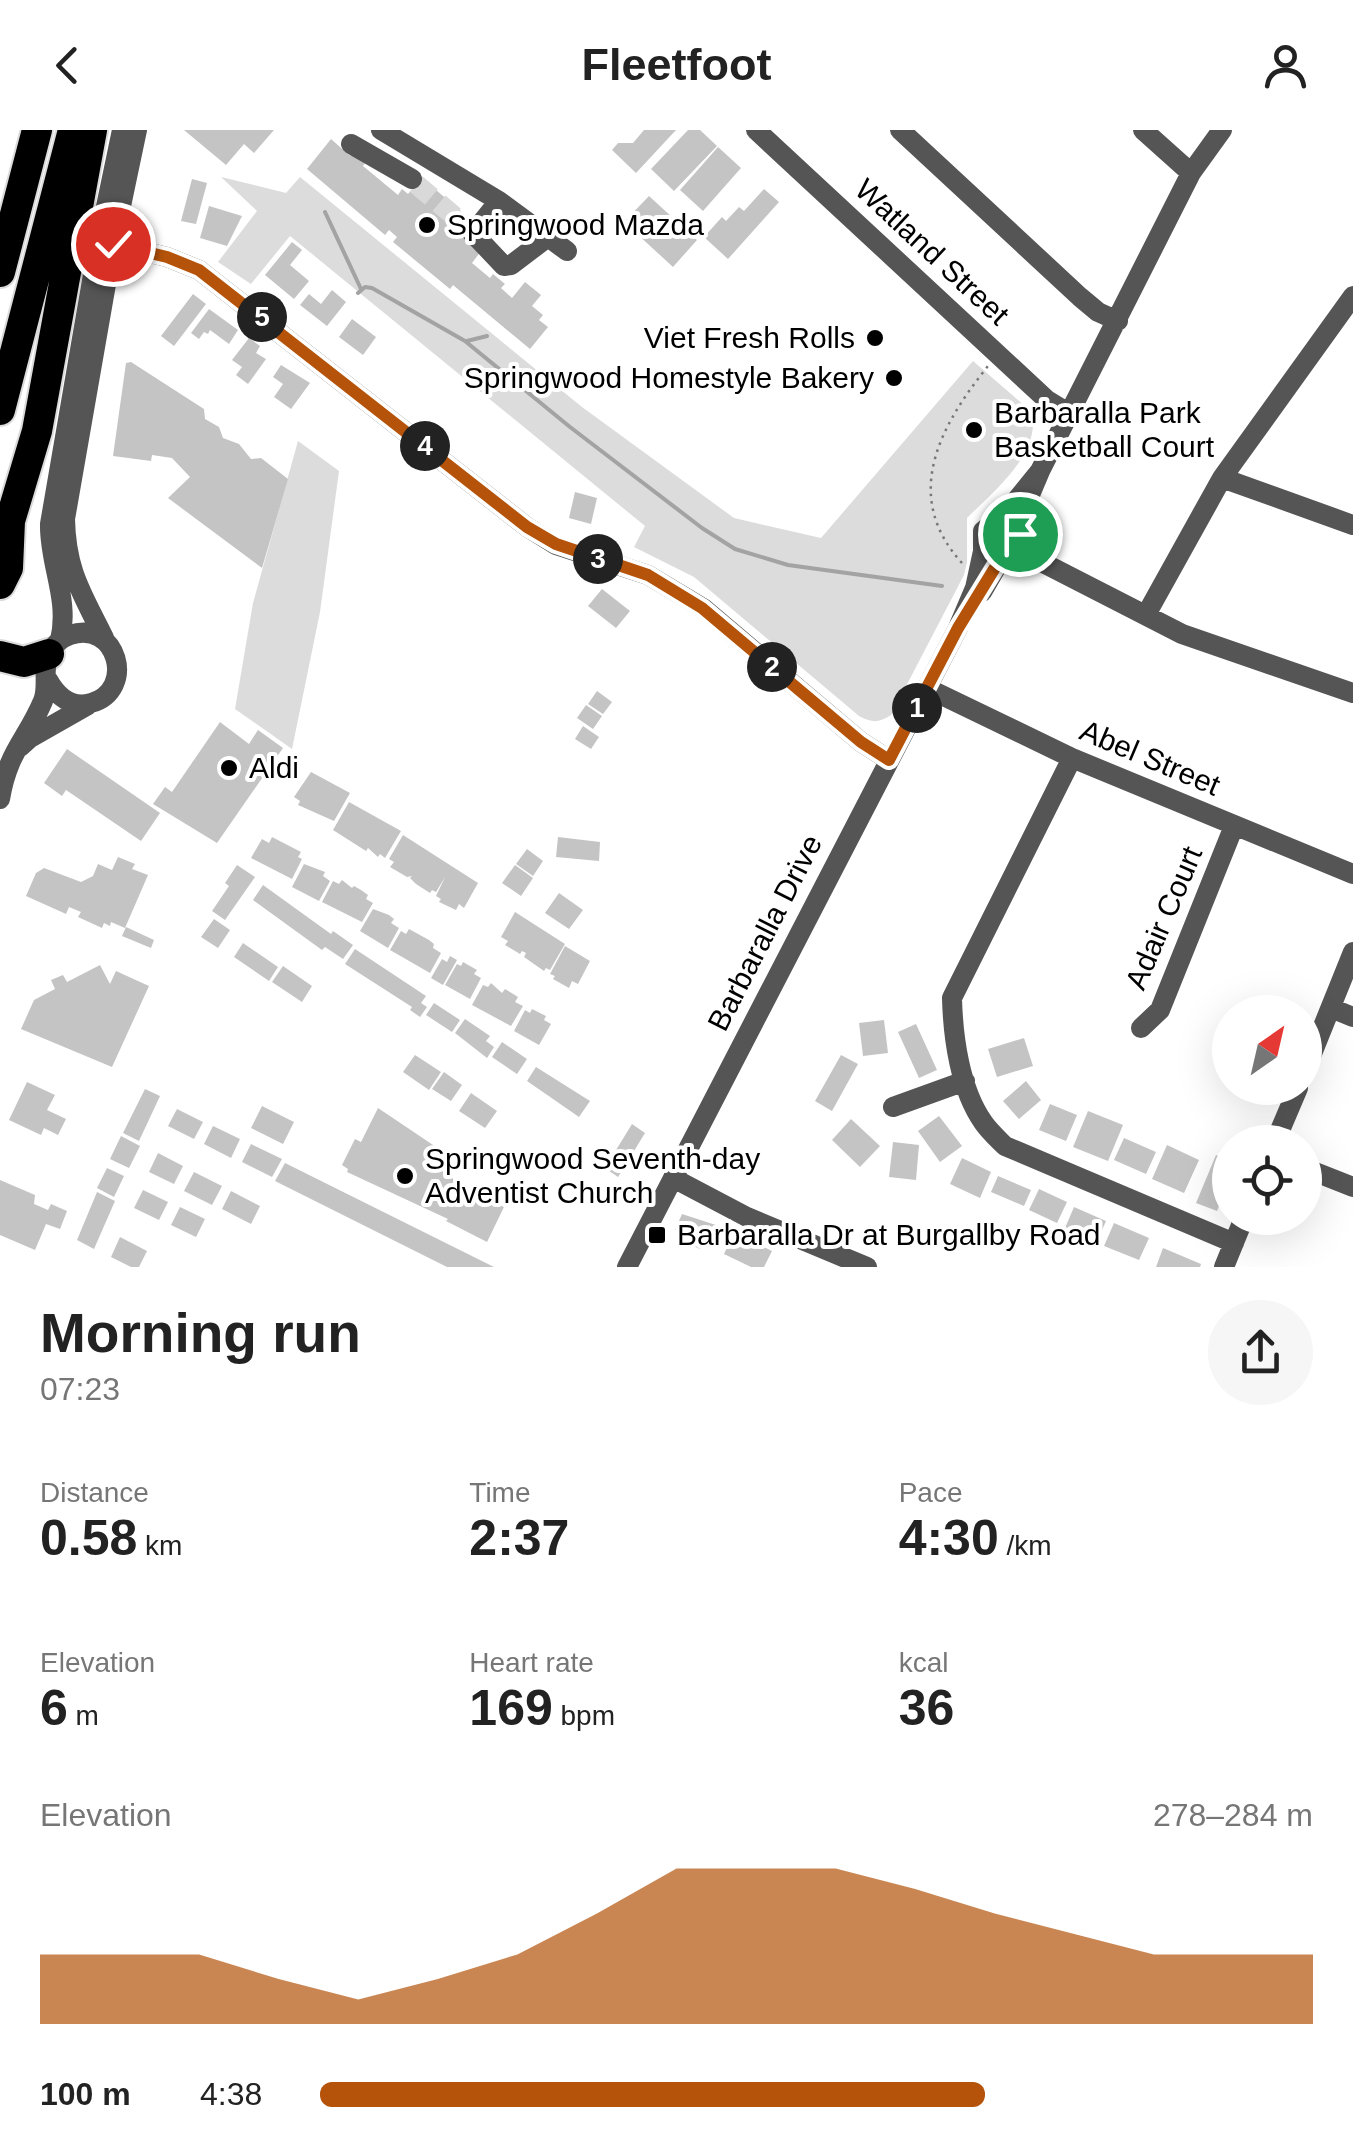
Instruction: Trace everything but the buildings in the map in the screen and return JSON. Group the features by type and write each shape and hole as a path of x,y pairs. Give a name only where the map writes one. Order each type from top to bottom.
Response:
{"highway":[{"path":"0,272 37,130"},
{"path":"0,410 73,130"},
{"path":"0,584 8,568 10,521 37,431 92,130"},
{"path":"0,656 24,662 52,658"}],"street":[{"path":"0,799 11,755 40,708 64,606 49,547 50,524 122,130"},
{"path":"11,755 30,738 104,698 115,684 118,672 116,655 71,573 65,553 65,519 113,244 138,130"},
{"path":"380,130 500,202 567,250"},
{"name":"Watland Street","path":"756,130 1047,400 1070,414"},
{"path":"900,130 1080,297 1098,312 1118,321"},
{"path":"1143,130 1191,173"},
{"name":"Barbaralla Drive","path":"627,1267 958,628 975,588 1006,549 1040,472 1191,173 1222,130"},
{"path":"350,144 414,182 409,170 416,151"},
{"path":"500,202 470,229 504,266 511,265 548,236"},
{"path":"113,244 167,257 199,270 527,527 556,544 619,564 678,591 861,742 889,760"},
{"path":"1146,613 1222,478 1353,296"},
{"name":"Barbaralla Drive","path":"1006,549 983,531 1040,472"},
{"path":"1222,478 1353,525"},
{"path":"994,522 1012,524 1006,549 1146,613 1182,634 1353,693"},
{"path":"52,658 86,633 104,638"},
{"path":"52,658 54,692 67,702 90,704"},
{"name":"Abel Street","path":"927,688 1072,758 1353,874"},
{"path":"1072,758 952,998 953,1030 966,1081 982,1122 1005,1146 1234,1243"},
{"name":"Adair Court","path":"1141,1028 1160,1010 1234,826"},
{"path":"1322,1029 1353,952"},
{"path":"1331,1008 1353,1017"},
{"path":"893,1107 966,1081"},
{"path":"1322,1175 1353,1188"},
{"path":"674,1178 818,1258 867,1267"},
{"path":"1224,1267 1237,1235"}],"path":[{"path":"970,571 949,549 930,500 944,429 989,365"}],"shaded area":[{"path":"221,177 286,193 300,177 582,407 734,518 821,538 973,361 1032,412 1033,428 1023,457 1013,471 967,518 964,575 891,715 875,721 859,716 694,577 634,547 645,526 290,236 251,284 218,262 257,211"},
{"path":"298,441 339,471 320,612 292,749 235,709 253,603"}],"waterway":[{"path":"325,212 361,289"},
{"path":"358,293 365,287 372,288 465,341 570,427 735,549 788,565 942,586"},
{"path":"467,341 487,336"}],"tunnel":[{"path":"416,184 465,225"}],"place":[{"name":"Springwood Mazda","path":"427,225"},
{"name":"Viet Fresh Rolls","path":"875,338"},
{"name":"Springwood Homestyle Bakery","path":"894,378"},
{"name":"Barbaralla Park Basketball Court","path":"974,430"},
{"name":"Aldi","path":"229,768"},
{"name":"Springwood Seventh-day Adventist Church","path":"405,1176"},
{"name":"Barbaralla Dr at Burgallby Road","path":"657,1235"}],"route":[{"path":"113,244 167,257 199,270 527,527 556,544 648,575 678,591 861,742 889,760 958,628 996,566 1018,550 1020,534"}]}
